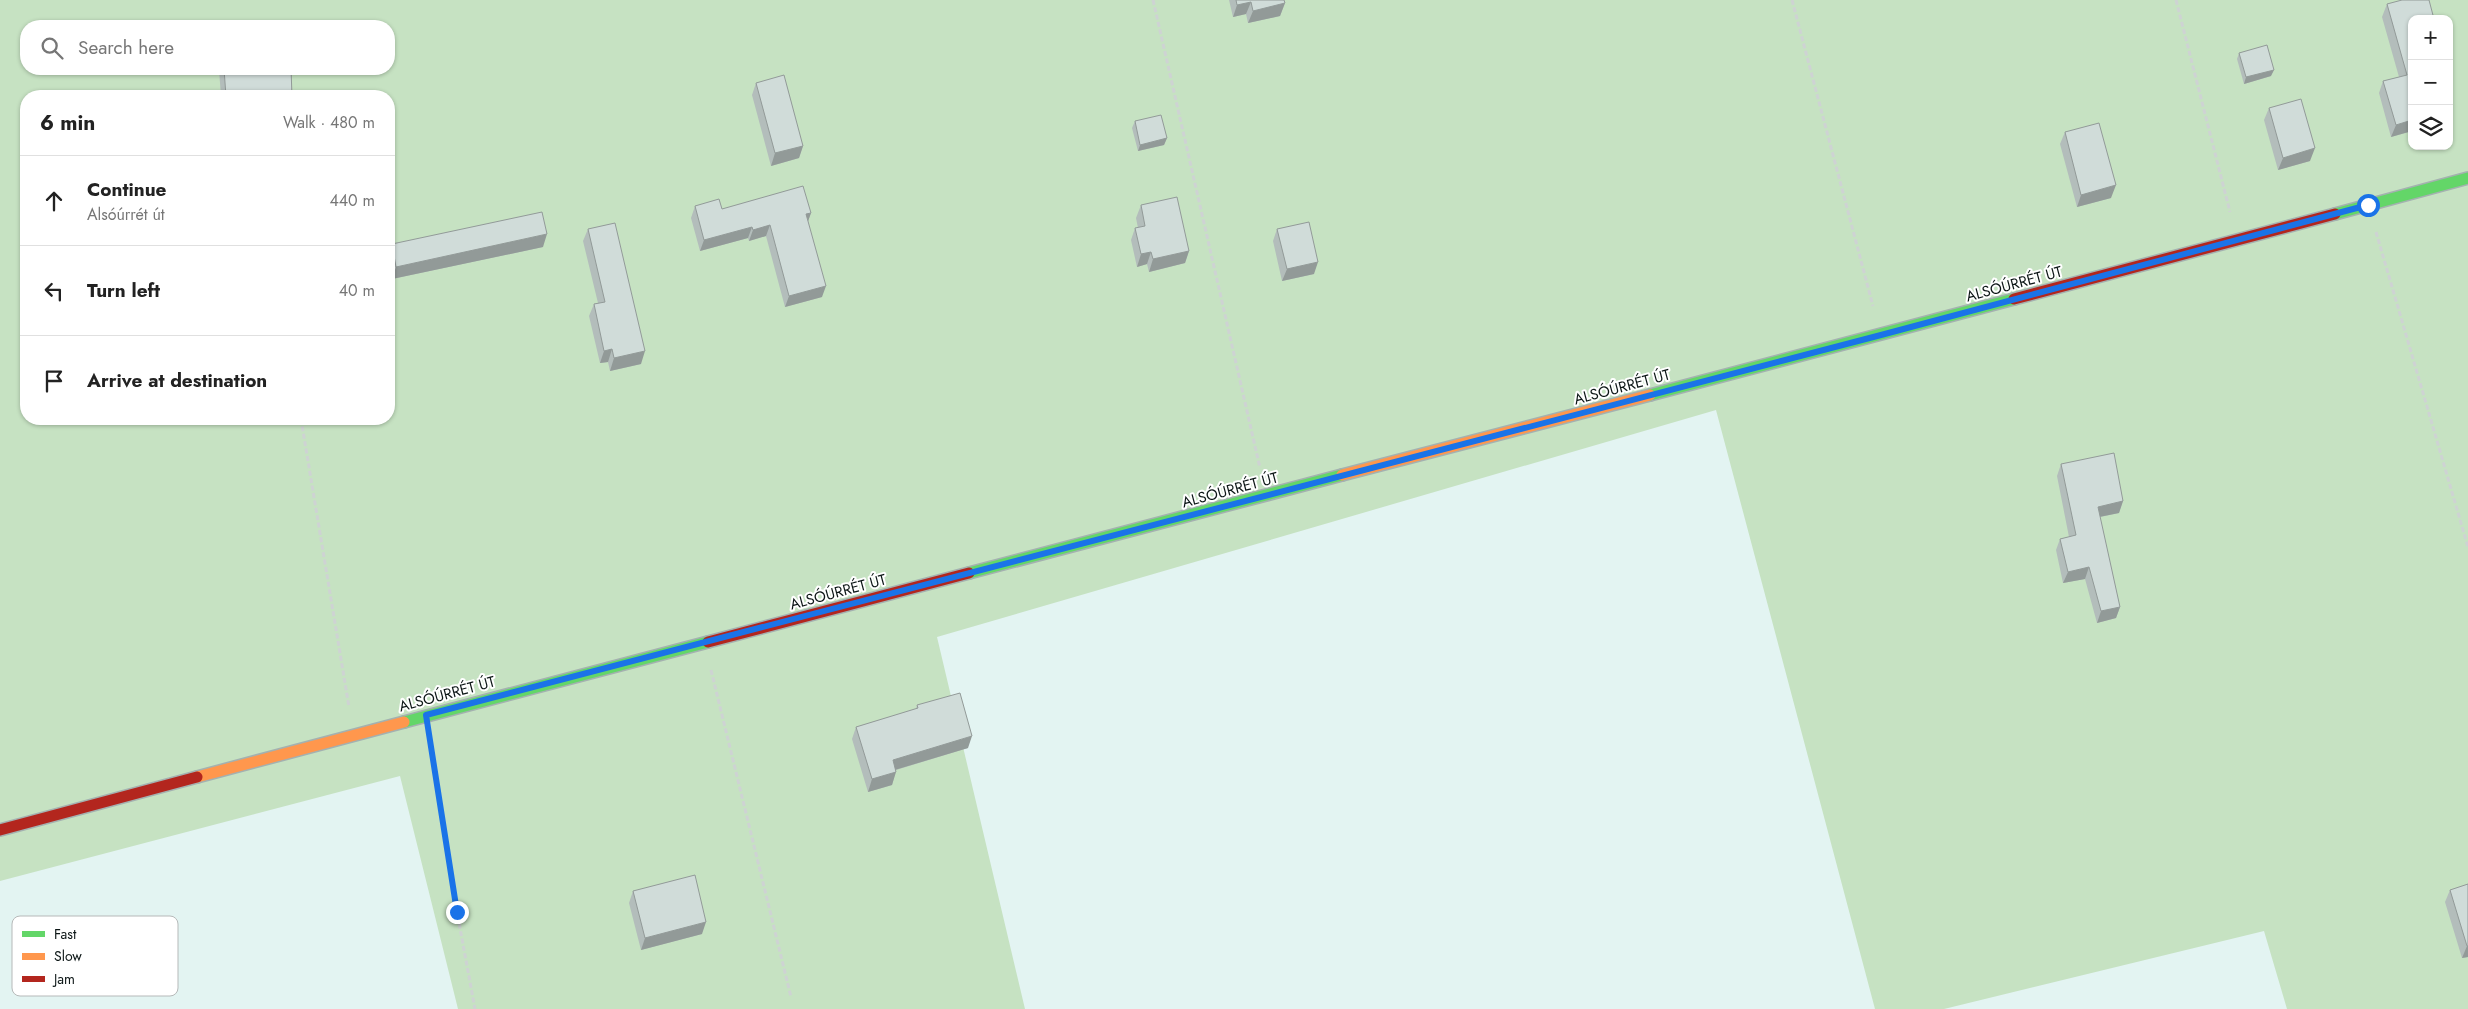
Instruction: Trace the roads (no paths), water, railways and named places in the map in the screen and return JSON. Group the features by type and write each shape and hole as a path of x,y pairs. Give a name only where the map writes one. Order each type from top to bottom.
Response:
{"street":[{"name":"ALSÓÚRRÉT ÚT","path":"0,830 426,715 1881,335 2468,178"}]}
